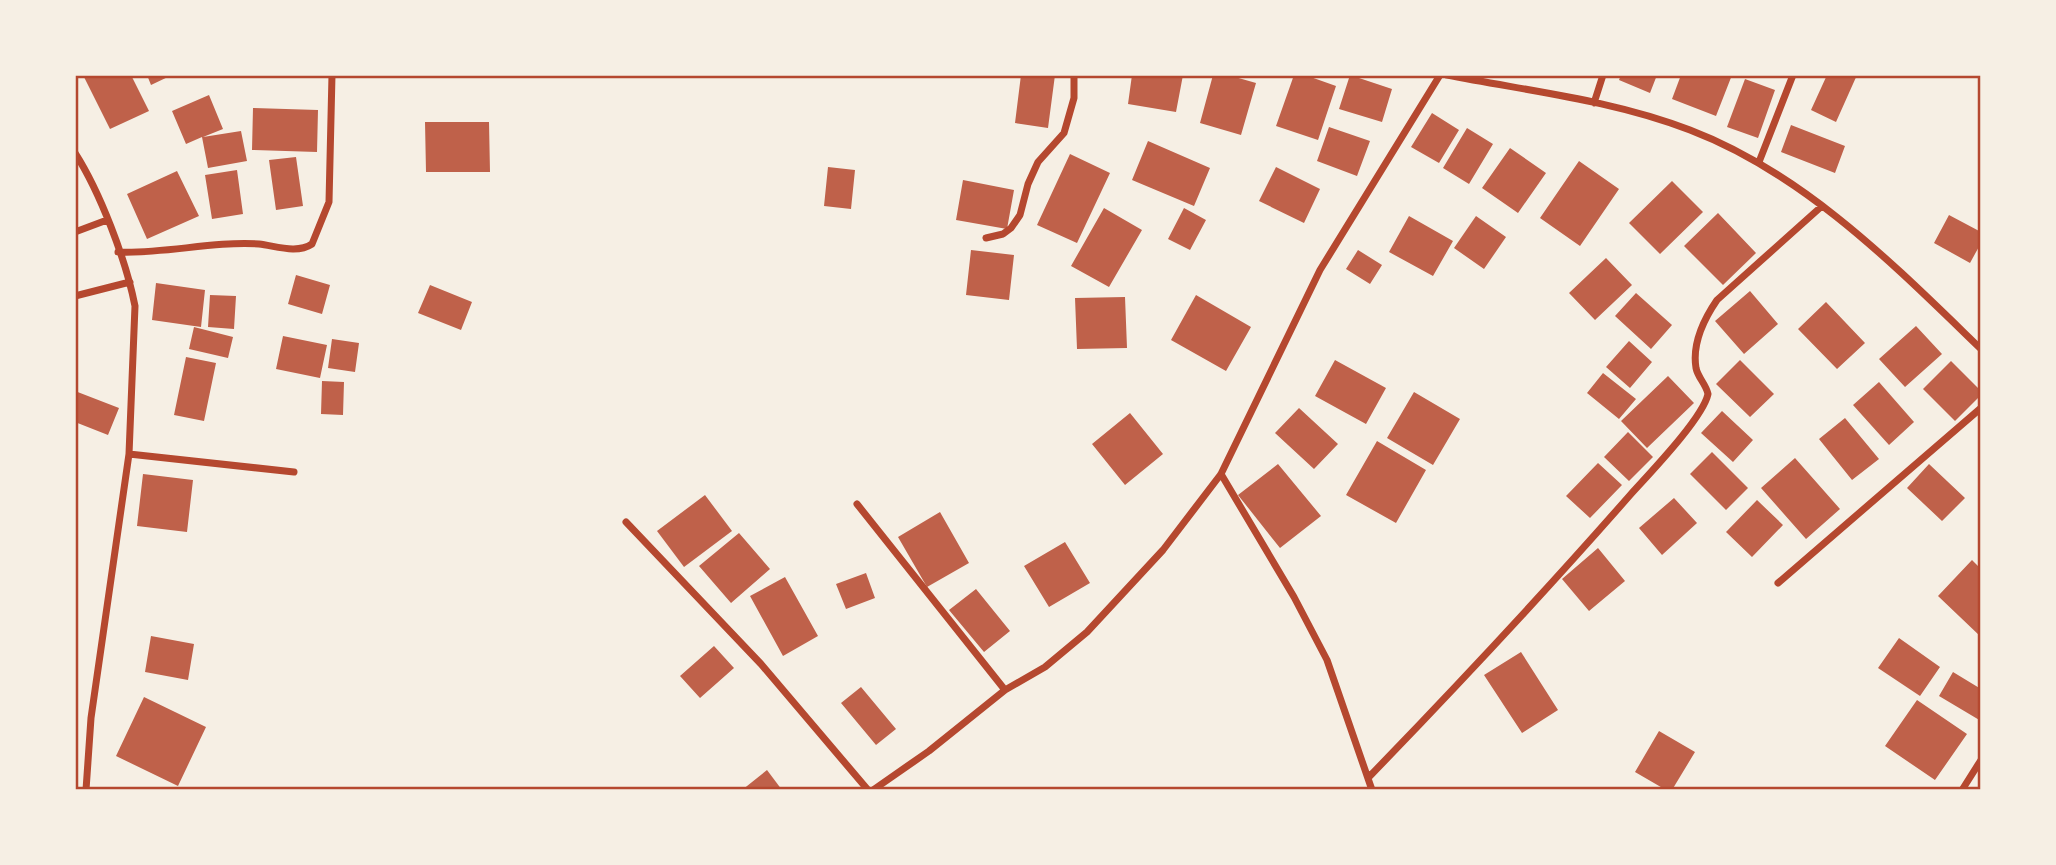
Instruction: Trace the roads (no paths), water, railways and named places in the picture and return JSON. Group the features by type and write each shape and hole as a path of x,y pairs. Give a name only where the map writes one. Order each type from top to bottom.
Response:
{"street":[{"path":"118,251 143,253 257,244 300,249 312,244 329,202 332,75"},
{"path":"986,238 1003,234 1020,215 1028,184 1038,162 1064,133 1074,98 1074,75"},
{"path":"873,790 929,751 1004,690 1045,667 1095,623 1163,550 1222,474 1320,270 1440,75"},
{"path":"1447,75 1641,114 1689,130 1759,162 1822,206 1907,277 1981,349"},
{"path":"1594,103 1603,75"},
{"path":"1759,162 1793,75"},
{"path":"75,153 90,175 130,282 135,319 129,454 91,718 86,790"},
{"path":"1368,778 1506,636 1684,430 1708,398 1707,388 1696,366 1700,332 1708,313 1717,300 1822,206"},
{"path":"75,232 107,220"},
{"path":"75,296 130,282"},
{"path":"1778,583 1981,408"},
{"path":"129,454 294,472"},
{"path":"1222,474 1294,597 1327,660 1372,790"},
{"path":"857,504 1004,690"},
{"path":"626,522 761,664 868,790"},
{"path":"1962,790 1981,760"}]}
